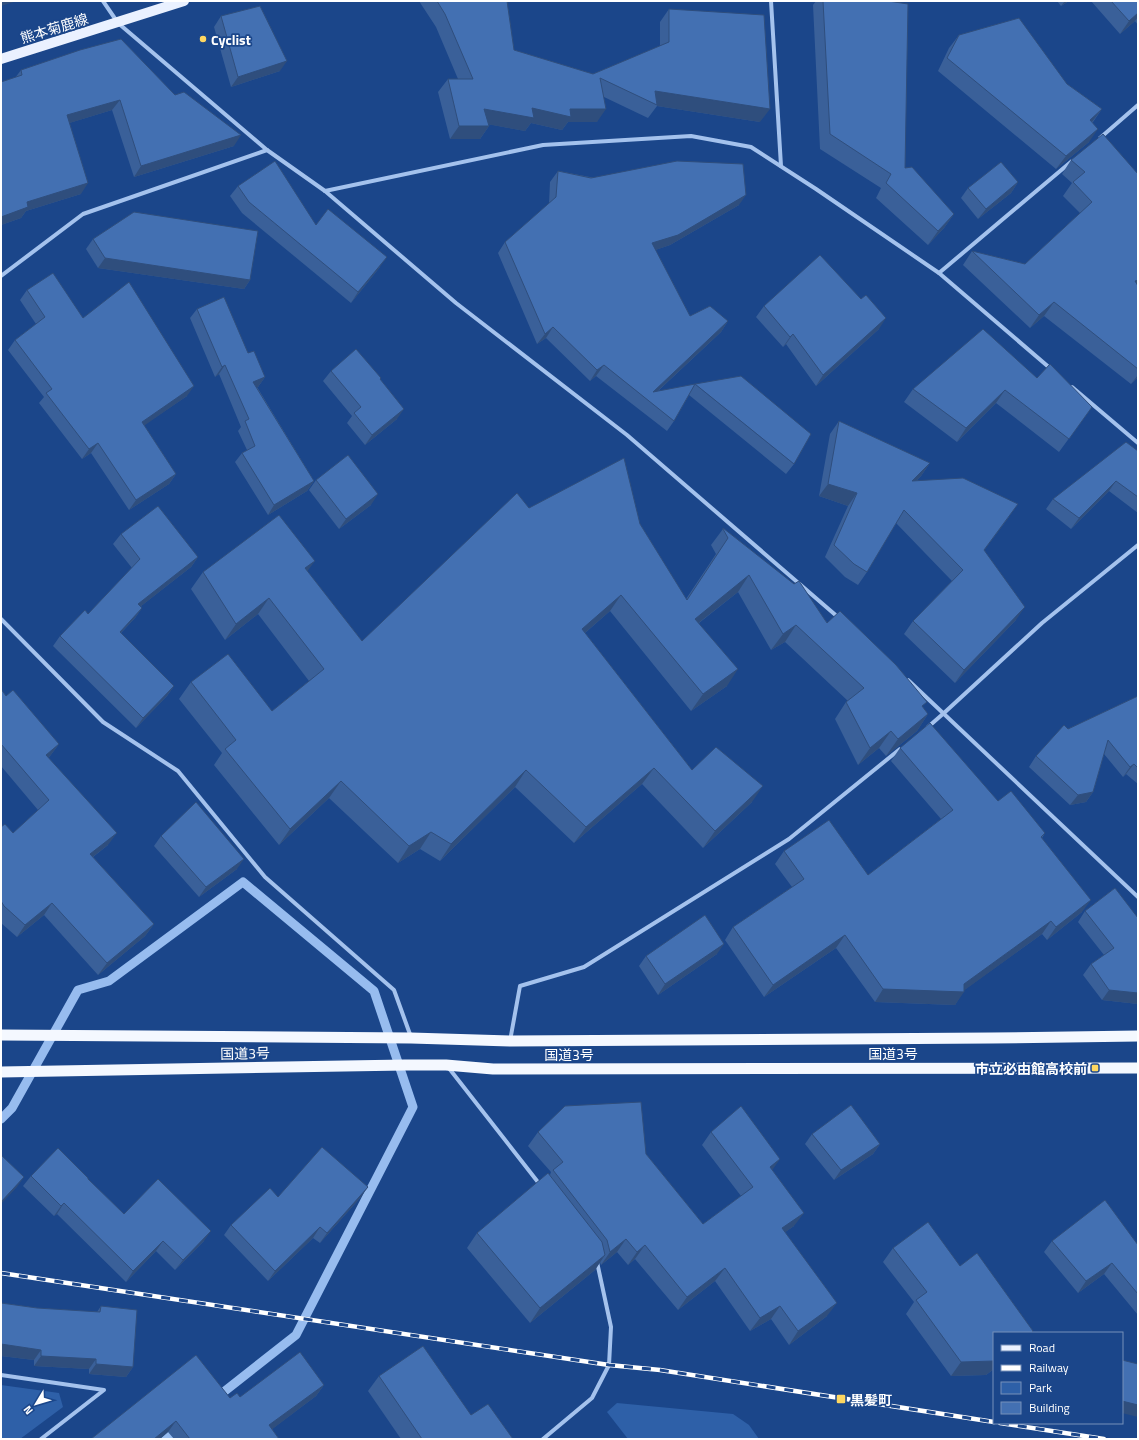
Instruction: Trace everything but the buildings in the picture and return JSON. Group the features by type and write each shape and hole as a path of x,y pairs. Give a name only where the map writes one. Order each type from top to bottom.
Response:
{"highway":[{"name":"国道3号","path":"1,1035 411,1038 510,1041 1138,1036"},
{"name":"国道3号","path":"3,1073 446,1065 493,1069 1138,1068"}],"main road":[{"name":"熊本菊鹿線","path":"1,59 184,1"}],"street":[{"path":"103,1 118,23 267,150 325,191 456,303 627,435 845,623"},
{"path":"771,1 781,166"},
{"path":"1096,141 1138,105"},
{"path":"325,191 543,145 691,136 751,147 816,188 939,274 1054,371"},
{"path":"1,276 83,214 267,150"},
{"path":"939,274 1078,156"},
{"path":"1066,382 1138,443"},
{"path":"926,728 1042,623 1138,545"},
{"path":"1,619 103,722 178,771 265,877 394,990 411,1038"},
{"path":"903,676 1138,897"},
{"path":"510,1041 520,986 584,966 789,839 907,743"},
{"path":"446,1065 542,1187"},
{"path":"543,1439 592,1398 609,1365 611,1328 595,1255"},
{"path":"1,1375 104,1390 41,1439"}],"green space":[{"path":"1,1385 59,1393 63,1407 20,1439 1,1439"},
{"path":"617,1403 733,1414 749,1425 759,1439 628,1439 607,1412"}],"waterway":[{"path":"1,1119 12,1108 78,990 109,981 243,882 374,991 413,1107 296,1335 216,1398"},
{"path":"165,1439 179,1427"}],"railway":[{"path":"1,1273 609,1365 660,1370 993,1422"},
{"path":"1006,1424 1104,1439"}],"place":[{"name":"Cyclist","path":"203,39"},
{"name":"市立必由館高校前","path":"1095,1068"},
{"name":"黒髪町","path":"841,1399"}]}
